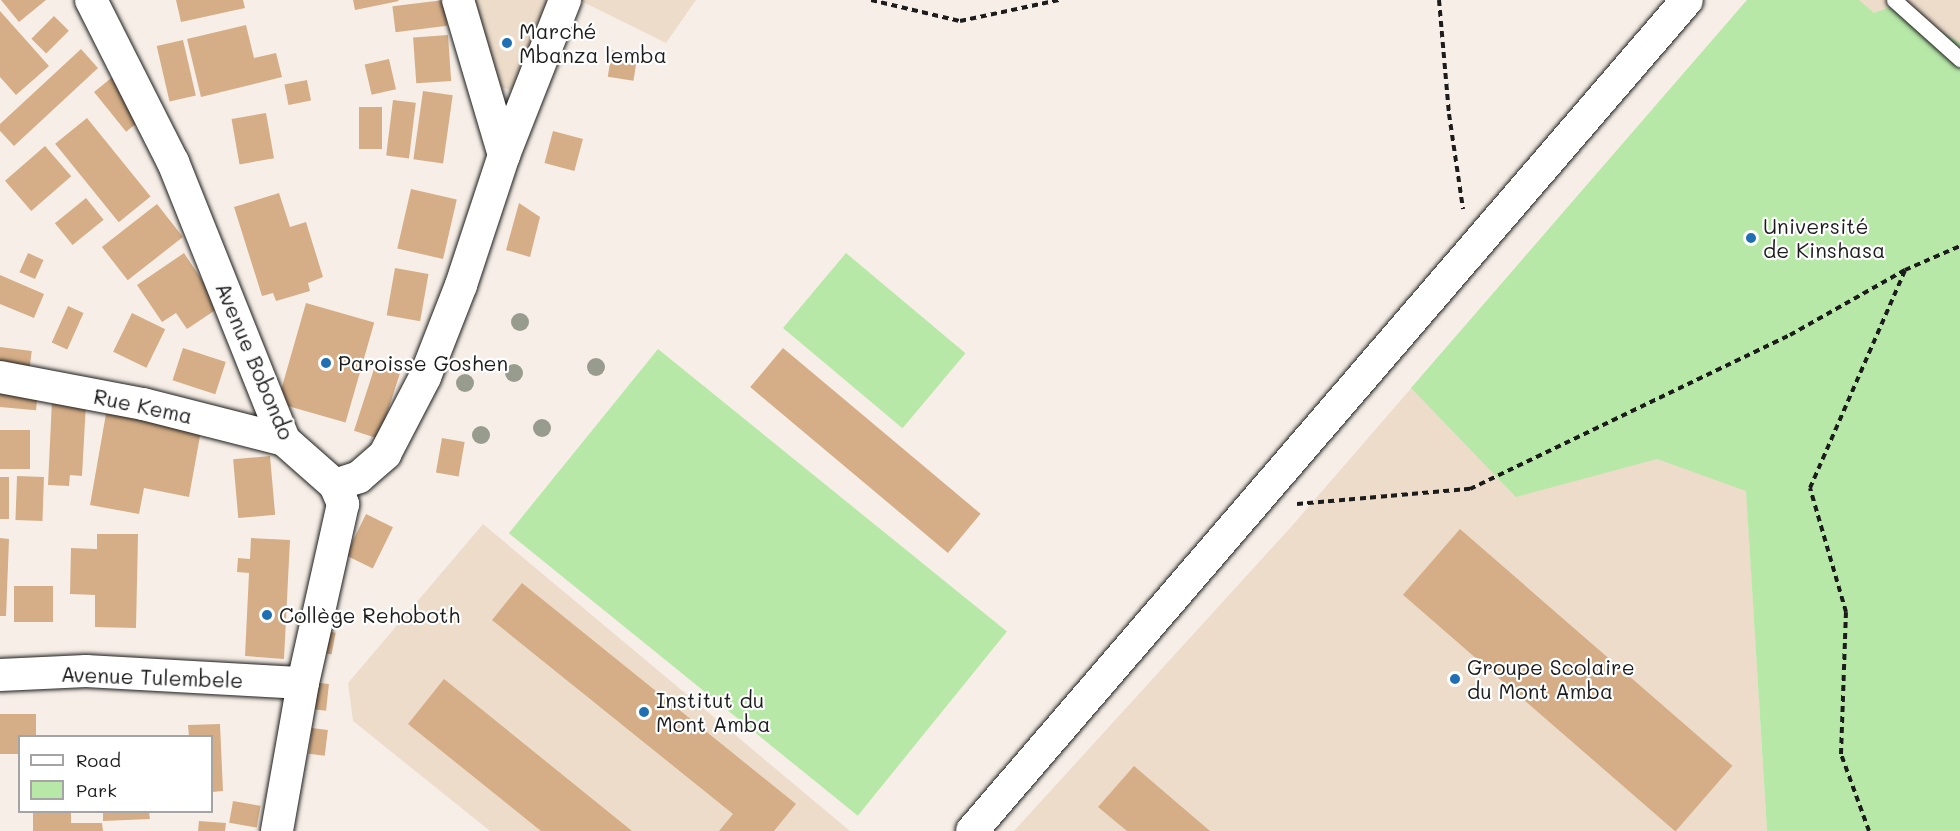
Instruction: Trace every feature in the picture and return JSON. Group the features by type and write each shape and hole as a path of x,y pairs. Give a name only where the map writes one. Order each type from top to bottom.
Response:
{"street":[{"name":"Avenue Bobondo","path":"91,0 173,162 284,440 335,485"},
{"path":"458,0 504,155"},
{"path":"277,831 303,683 343,504 335,485 360,477 385,454 425,377 461,285 504,155 565,0"},
{"path":"972,831 1687,0"},
{"name":"Rue Kema","path":"0,377 143,404 284,440"},
{"name":"Avenue Tulembele","path":"0,675 86,671 303,683"}],"lane":[{"path":"1894,0 1960,59"}],"path":[{"path":"871,0 960,21 1059,0"},
{"path":"1439,0 1449,114 1470,252"},
{"path":"1251,507 1470,489 1790,335 1905,270 1960,246"},
{"path":"1869,831 1841,754 1846,612 1810,488 1905,270"}],"shaded area":[{"name":"Marché Mbanza lemba","path":"471,0 549,0 513,91 495,85"},
{"name":"Marché Mbanza lemba","path":"579,0 696,0 666,43"},
{"path":"1747,0 1960,0 1960,452 1743,437 1767,831 1014,831 1291,527"},
{"path":"483,524 850,831 490,831 353,721 348,683"}],"green space":[{"name":"Université de Kinshasa","path":"1747,0 1859,0 1874,13 1898,4 1960,43 1960,831 1767,831 1746,491 1657,459 1516,497 1411,388"},
{"path":"846,253 966,353 903,428 783,328"},
{"path":"658,349 1007,632 858,816 509,533"}],"building":[{"path":"1,0 46,0 19,22"},
{"path":"176,0 243,0 245,8 181,22"},
{"path":"353,0 398,0 399,1 355,10"},
{"path":"444,0 447,26 396,32 392,6"},
{"path":"0,11 49,66 16,95 0,77"},
{"path":"54,16 69,31 46,53 31,39"},
{"path":"246,25 254,58 276,53 282,77 201,97 187,39"},
{"path":"448,35 451,81 416,83 413,37"},
{"path":"183,40 196,96 170,102 157,46"},
{"path":"81,49 98,68 14,146 0,131 0,124"},
{"path":"612,50 638,54 633,81 608,77"},
{"path":"389,59 396,89 372,95 365,65"},
{"path":"115,75 147,115 126,132 94,92"},
{"path":"307,80 311,101 288,105 284,84"},
{"path":"423,91 453,95 443,164 413,159"},
{"path":"393,100 416,103 409,158 386,156"},
{"path":"359,107 382,107 382,149 359,149"},
{"path":"266,113 274,158 240,164 232,119"},
{"path":"87,118 151,196 119,222 55,144"},
{"path":"553,131 583,139 574,171 544,163"},
{"path":"45,146 71,176 31,211 5,181"},
{"path":"411,189 457,200 443,259 397,248"},
{"path":"279,193 290,227 306,222 323,277 308,283 310,291 276,301 273,293 262,296 234,207"},
{"path":"86,198 104,220 73,245 55,223"},
{"path":"519,203 540,217 530,257 506,250"},
{"path":"157,204 183,237 128,280 102,247"},
{"path":"28,253 44,260 35,279 19,272"},
{"path":"184,253 220,307 187,329 176,313 162,322 137,285"},
{"path":"395,268 428,274 420,321 387,315"},
{"path":"0,275 44,294 34,318 0,304"},
{"name":"Paroisse Goshen","path":"306,303 374,323 346,423 277,403"},
{"path":"68,306 84,313 67,349 52,343"},
{"path":"132,313 165,329 146,368 113,352"},
{"path":"0,347 32,351 29,374 0,370"},
{"path":"183,348 226,362 215,394 172,380"},
{"path":"783,348 981,514 948,553 750,387"},
{"path":"375,366 400,374 379,439 354,431"},
{"path":"0,387 38,390 36,410 0,407"},
{"path":"52,400 86,403 82,476 70,475 69,486 48,485"},
{"path":"107,408 202,425 189,497 144,488 139,514 90,505"},
{"path":"0,430 30,430 30,469 0,469"},
{"path":"442,438 465,442 459,476 436,472"},
{"path":"270,456 275,515 238,518 233,459"},
{"path":"17,476 44,477 42,521 15,520"},
{"path":"0,477 9,477 9,519 0,519"},
{"path":"366,514 393,527 373,568 346,555"},
{"path":"1460,529 1732,766 1675,831 1403,595"},
{"path":"97,534 138,534 136,628 95,627 95,595 70,594 71,548 97,549"},
{"path":"0,538 9,539 6,616 0,616"},
{"name":"Collège Rehoboth","path":"251,538 290,540 284,659 245,656 249,573 237,572 238,558 250,559"},
{"name":"Institut du Mont Amba","path":"522,583 796,804 774,831 719,831 733,814 492,620"},
{"path":"14,586 53,586 53,622 14,622"},
{"path":"321,630 336,633 332,654 317,652"},
{"path":"444,679 632,831 541,831 408,724"},
{"path":"311,682 329,684 326,711 308,709"},
{"path":"0,714 36,714 36,735 18,735 18,754 0,754"},
{"path":"220,724 223,791 213,792 213,735 189,735 188,725"},
{"path":"312,728 328,730 325,756 309,754"},
{"path":"1134,766 1210,831 1127,831 1098,807"},
{"path":"233,801 261,806 257,828 229,823"},
{"path":"33,813 71,813 71,823 102,823 103,831 33,831"},
{"path":"103,813 149,813 150,819 103,821"},
{"path":"199,821 226,823 225,831 198,831"}],"place":[{"name":"Marché Mbanza lemba","path":"507,43"},
{"name":"Université de Kinshasa","path":"1751,238"},
{"name":"Paroisse Goshen","path":"326,363"},
{"name":"Collège Rehoboth","path":"267,615"},
{"name":"Groupe Scolaire du Mont Amba","path":"1455,679"},
{"name":"Institut du Mont Amba","path":"644,712"}]}
